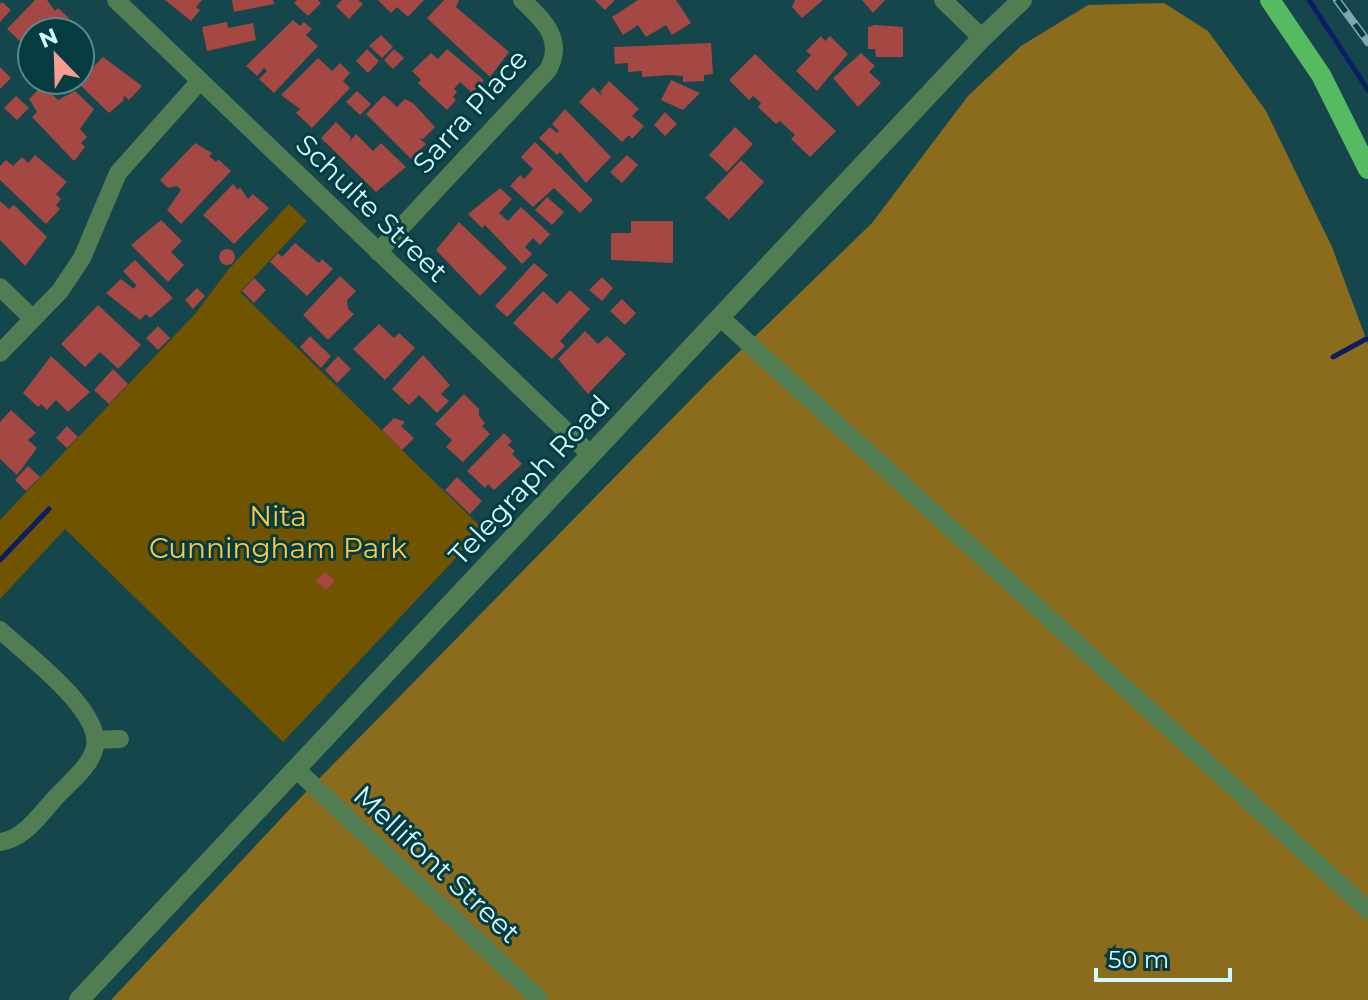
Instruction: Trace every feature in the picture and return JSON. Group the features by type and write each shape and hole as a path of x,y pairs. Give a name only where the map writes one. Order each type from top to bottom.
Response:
{"main road":[{"path":"1270,0 1321,75 1368,169"}],"street":[{"name":"Schulte Street","path":"116,0 591,455"},
{"name":"Sarra Place","path":"378,252 543,76 552,62 560,46 547,25 522,0"},
{"path":"943,0 982,38"},
{"name":"Telegraph Road","path":"79,1000 982,38 1022,0"},
{"path":"0,353 60,291 82,258 118,173 199,82"},
{"path":"0,287 33,319"},
{"path":"721,318 1368,910"},
{"path":"0,630 81,706 92,724 95,740 85,766 18,836 0,842"},
{"path":"95,740 120,739"},
{"name":"Mellifont Street","path":"296,769 540,1000"}],"green space":[{"name":"Nita Cunningham Park","path":"289,204 307,221 240,292 483,529 283,742 65,529 0,599 0,520 195,314 228,270"}],"shaded area":[{"path":"1164,3 1208,31 1266,111 1332,247 1368,344 1368,1000 111,1000 304,794 709,381 872,223 968,96 1021,46 1088,5"}],"building":[{"path":"35,0 47,0 55,11 58,8 67,16 20,16"},
{"path":"165,0 202,0 196,7 200,10 191,21"},
{"path":"232,0 273,0 274,4 234,12"},
{"path":"297,0 318,0 321,3 308,16 294,3"},
{"path":"342,0 358,0 363,4 349,19 336,6"},
{"path":"378,0 424,0 408,17 397,7 391,13"},
{"path":"444,0 459,0 456,7 509,52 490,77 427,18"},
{"path":"595,0 615,0 605,10"},
{"path":"638,0 676,0 691,23 672,35 666,25 646,37 638,25 623,35 612,17"},
{"path":"795,0 823,0 802,18 792,7"},
{"path":"862,0 885,0 873,13"},
{"path":"2,2 11,10 0,22 0,4"},
{"path":"16,20 16,38 7,29"},
{"path":"293,20 300,26 304,22 312,29 306,35 318,46 274,93 259,79 267,71 264,68 257,76 246,66"},
{"path":"227,22 228,28 253,23 256,40 207,51 202,27"},
{"path":"868,27 903,27 903,57 876,57 875,49 868,49"},
{"path":"381,35 393,47 382,58 369,46"},
{"path":"821,36 825,41 830,36 848,54 817,91 796,71 811,55 806,51"},
{"path":"711,43 713,74 704,75 704,81 683,82 683,76 670,75 642,77 642,71 628,72 628,63 615,64 614,47"},
{"path":"367,49 379,61 368,73 356,61"},
{"path":"394,49 404,58 393,69 384,60"},
{"path":"447,49 484,80 472,93 460,82 454,89 457,92 453,97 456,100 447,110 418,83 421,80 412,71 431,53 438,59"},
{"path":"861,53 875,66 869,72 881,83 858,107 833,78"},
{"path":"755,54 836,131 810,157 791,139 795,135 780,121 776,124 758,107 761,103 753,96 749,100 729,80"},
{"path":"103,57 142,86 129,100 124,96 123,101 109,113 91,96 96,96 96,64"},
{"path":"318,58 332,71 340,63 350,73 343,81 350,88 312,128 296,113 300,109 281,95"},
{"path":"0,67 11,78 0,89"},
{"path":"671,80 700,93 683,110 661,100"},
{"path":"609,81 639,109 632,116 644,126 632,139 629,135 622,142 579,102 593,87 602,96 600,92"},
{"path":"357,91 371,104 360,115 346,102"},
{"path":"384,95 397,107 405,99 414,104 435,127 423,139 419,138 426,144 411,159 366,114"},
{"path":"16,96 29,108 17,120 4,108"},
{"path":"32,96 54,96 58,100 66,96 80,96 94,109 80,129 87,137 81,143 85,147 74,161 32,117 37,112 29,99"},
{"path":"565,109 611,157 586,183 560,152 557,155 539,138 550,127 557,133 559,131 552,124"},
{"path":"665,112 677,124 665,136 654,125"},
{"path":"336,122 351,137 349,142 356,134 373,151 381,143 406,167 376,192 321,138"},
{"path":"735,127 753,144 727,172 709,155"},
{"path":"535,142 593,200 580,213 554,188 533,207 510,186 520,175 524,179 533,169 521,157"},
{"path":"195,143 212,153 209,156 216,162 218,159 231,171 181,224 167,210 181,190 177,186 168,188 160,180"},
{"path":"35,155 67,182 56,194 61,199 56,205 60,209 46,224 0,180 0,166 6,160 13,166 22,157 28,163"},
{"path":"627,155 638,165 622,183 610,172"},
{"path":"741,160 764,182 729,220 705,198"},
{"path":"233,184 238,190 240,187 248,199 253,194 269,208 234,244 203,215"},
{"path":"500,188 512,199 499,213 508,221 521,207 550,234 540,245 533,238 525,247 532,254 522,264 485,225 482,228 468,214"},
{"path":"547,197 564,212 552,225 535,210"},
{"path":"0,201 9,209 14,205 47,237 25,266 0,240"},
{"path":"161,220 182,241 171,252 184,265 168,282 131,245"},
{"path":"631,221 673,221 673,263 611,260 611,233 631,233"},
{"path":"459,222 507,268 480,296 436,250"},
{"path":"295,243 319,263 322,259 333,269 307,296 270,262 278,253 282,257"},
{"path":"224,249 230,249 235,257 233,263 224,265 219,260 219,254"},
{"path":"135,260 173,298 150,318 146,314 140,320 106,293 121,279 134,289 136,285 123,271"},
{"path":"534,263 548,275 507,317 495,306"},
{"path":"340,276 356,291 347,300 348,309 354,314 328,340 303,315"},
{"path":"602,277 613,288 602,301 589,290"},
{"path":"254,278 266,290 254,303 242,291"},
{"path":"197,288 205,296 193,309 185,300"},
{"path":"570,290 590,309 560,341 565,346 552,359 513,323 543,291 557,304"},
{"path":"622,299 636,313 625,325 610,311"},
{"path":"98,305 141,345 118,369 100,352 85,367 61,344"},
{"path":"379,324 394,338 399,333 415,348 385,380 353,349"},
{"path":"158,326 170,338 158,350 146,338"},
{"path":"585,331 598,344 607,336 626,354 588,394 558,359"},
{"path":"310,336 331,356 321,368 300,347"},
{"path":"423,355 450,385 441,394 449,401 437,413 419,395 409,405 392,389"},
{"path":"51,356 90,392 68,412 56,400 47,410 41,404 38,407 23,393"},
{"path":"338,356 351,369 337,383 325,370"},
{"path":"113,369 128,384 109,404 94,390"},
{"path":"464,394 479,409 479,416 485,423 482,426 490,434 463,462 446,447 452,440 435,424"},
{"path":"11,410 36,433 28,440 37,448 17,475 0,459 0,422"},
{"path":"394,418 405,422 401,426 414,438 402,450 382,430"},
{"path":"67,426 78,437 67,448 56,438"},
{"path":"504,433 512,441 508,445 515,451 512,454 522,464 494,490 488,484 485,488 467,471"},
{"path":"28,466 40,477 26,491 15,480"},
{"path":"457,477 482,501 470,514 445,490"},
{"path":"325,572 335,581 326,590 316,581"}],"waterway":[{"path":"1309,0 1368,90"},
{"path":"1333,357 1366,339"},
{"path":"0,560 49,509"}],"railway":[{"path":"1337,0 1368,42"}]}
